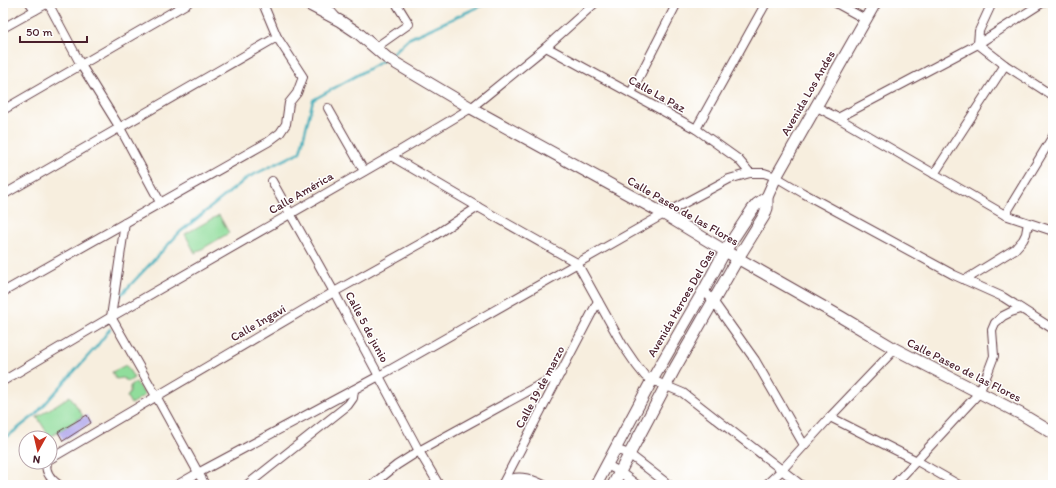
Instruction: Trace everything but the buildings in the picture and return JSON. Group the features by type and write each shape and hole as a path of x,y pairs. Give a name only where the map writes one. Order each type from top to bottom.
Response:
{"street":[{"path":"3,28 33,7 48,3 81,65 120,128 160,202"},
{"path":"3,110 188,3"},
{"path":"3,292 268,142 280,133 286,124 289,103 297,93 303,77 277,37 264,3"},
{"name":"Calle Paseo de las Flores","path":"306,3 336,18 358,33 388,58 471,108 664,214 725,252 738,258 895,349 1021,414 1053,433"},
{"path":"322,3 336,18"},
{"path":"375,48 409,24 396,3"},
{"name":"Calle América","path":"3,380 391,156 471,108 546,47 595,3"},
{"path":"631,94 677,3"},
{"path":"696,129 766,3"},
{"path":"836,3 865,19"},
{"name":"Avenida Los Andes","path":"767,197 776,176 875,3"},
{"path":"978,44 980,31 992,3"},
{"path":"838,118 978,44 1042,3"},
{"path":"3,195 277,37"},
{"path":"978,44 1005,65 1053,96"},
{"name":"Calle La Paz","path":"546,47 696,129 738,159 750,173"},
{"path":"934,174 1005,65"},
{"path":"815,106 1005,215 1053,231"},
{"path":"328,108 364,171"},
{"path":"1005,215 1053,136"},
{"path":"391,156 577,263 622,344 645,376 683,393 781,471 801,485"},
{"path":"177,485 354,390 664,214 729,179 750,173 764,173 776,176 954,275 1003,297 1053,329"},
{"name":"Calle 5 de junio","path":"272,181 439,485"},
{"path":"613,485 713,301 764,216 767,208 767,197"},
{"name":"Avenida Heroes Del Gas","path":"596,485 652,380 725,252 752,210 757,204 767,197"},
{"name":"Calle Ingavi","path":"58,454 334,292 429,239 478,207"},
{"path":"965,280 1015,249 1026,234 1028,222"},
{"path":"125,223 111,317 205,485"},
{"path":"704,290 755,360 804,445"},
{"name":"Calle 19 de marzo","path":"502,485 598,300"},
{"path":"894,485 979,393 994,356 992,330 995,323 1003,316 1021,309"},
{"path":"766,485 781,471 895,349"},
{"path":"372,485 397,465 419,451 561,373"},
{"path":"247,485 348,405 353,398 354,390"},
{"path":"830,417 917,461 959,485"},
{"path":"615,449 629,454 669,485"},
{"path":"607,465 620,472 637,485"},
{"path":"46,470 57,485"},
{"path":"502,485 512,479 520,478 534,480 544,485"}],"green space":[{"path":"219,215 229,233 195,253 185,234"},
{"path":"126,365 134,378 128,382 123,378 116,379 112,372"},
{"path":"136,382 145,395 131,404 127,397 130,392 130,386"},
{"path":"70,396 83,416 58,432 58,430 45,430 37,417"}],"waterway":[{"path":"390,56 408,39 487,3"},
{"path":"121,295 180,232 247,178 300,152 313,100 384,60"},
{"path":"3,440 35,415 97,346 110,329"}]}
